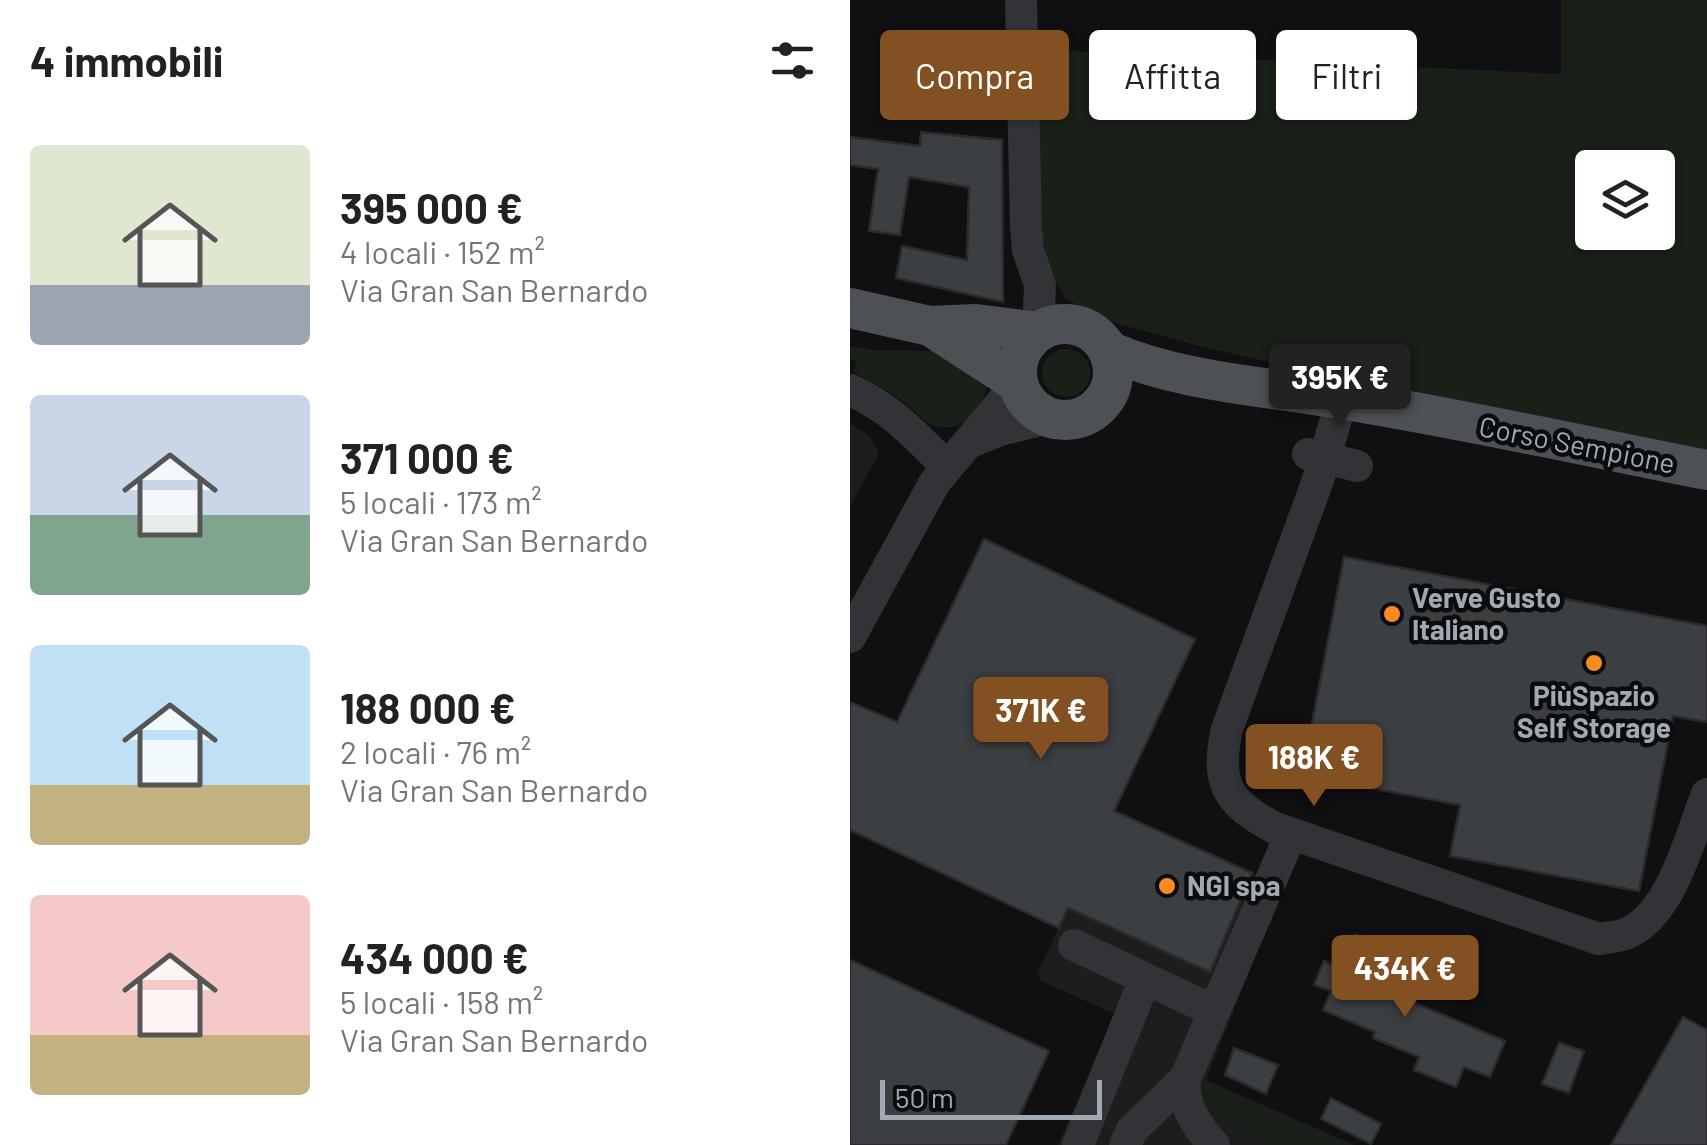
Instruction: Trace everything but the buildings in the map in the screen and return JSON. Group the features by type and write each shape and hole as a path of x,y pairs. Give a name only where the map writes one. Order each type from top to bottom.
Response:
{"main road":[{"path":"850,308 930,326 976,324 1038,332 1062,324 1077,325 1101,339 1109,351 1113,375 1110,389 1092,412 1078,418 1049,418 1029,404 1018,383 930,326"},
{"path":"1018,383 1020,354 1038,332"},
{"name":"Corso Sempione","path":"1109,351 1211,380 1342,399 1707,470"},
{"name":"Corso Sempione","path":"1092,412 1144,393 1211,380"}],"street":[{"path":"1021,0 1026,226 1028,250 1040,285 1038,332"},
{"path":"850,638 955,457 1018,383"},
{"path":"850,390 878,404 955,457"},
{"path":"1342,399 1330,459 1226,729 1222,753 1226,791 1256,818 1290,834 1599,939 1628,934 1648,920 1665,898 1707,794"},
{"path":"955,457 1000,430 1049,418"},
{"path":"1214,1145 1191,1112 1183,1092 1185,1078 1290,834"},
{"path":"1074,946 1214,1011"},
{"path":"1078,1145 1145,979"},
{"path":"1125,1145 1132,1130 1185,1078"}],"shaded area":[{"path":"1561,0 1707,0 1707,455 1516,418 1203,347 1104,320 1065,298 1050,272 1043,239 1036,120 1069,120 1069,51 1089,52 1089,120 1256,120 1256,60 1276,61 1276,120 1417,120 1417,67 1561,74"},
{"path":"850,346 935,351 987,386 985,395 963,423 946,428 936,426 854,373 856,360 850,359"},
{"path":"1066,349 1083,356 1090,373 1083,390 1066,397 1049,390 1042,373 1049,356"},
{"path":"850,424 869,435 878,456 850,506"},
{"path":"1114,811 1260,877 1284,884 1206,1080 1354,1145 1058,1145 1115,1014 1039,980 1041,976 1037,974"},
{"path":"1205,1083 1345,1145 1267,1145 1204,1108 1198,1100"}],"place":[{"name":"Verve Gusto Italiano","path":"1392,614"},
{"name":"PiùSpazio Self Storage","path":"1594,663"},
{"name":"NGI spa","path":"1167,886"}]}
